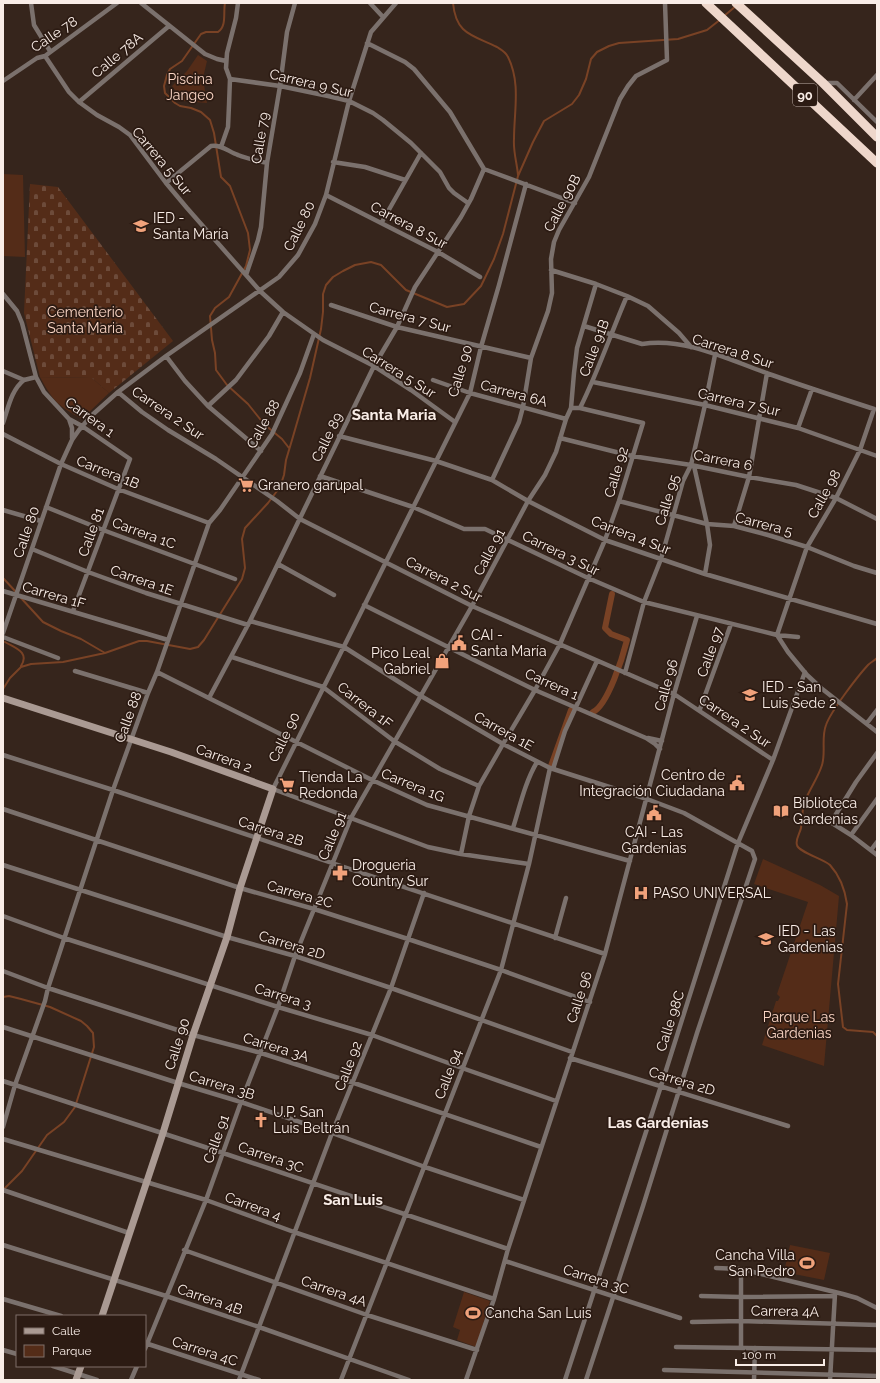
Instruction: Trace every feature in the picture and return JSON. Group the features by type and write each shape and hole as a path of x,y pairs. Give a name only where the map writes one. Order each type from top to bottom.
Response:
{"highway":[{"name":"90","path":"706,3 877,163"},
{"name":"90","path":"736,3 822,82 877,137"}],"street":[{"path":"31,3 34,25 50,51"},
{"name":"Calle 78","path":"3,80 38,58 45,56 117,3"},
{"path":"142,3 169,26 210,57 226,61"},
{"path":"218,146 228,127 230,79 226,68 226,61 238,3"},
{"name":"Calle 79","path":"246,275 261,227 267,163 280,86 287,32 295,3"},
{"path":"370,3 383,17"},
{"name":"Calle 80","path":"3,633 61,464 72,440 82,426 118,392 166,356 279,277 298,255 315,224 326,195 349,101 371,32 396,3"},
{"name":"Calle 90B","path":"492,480 519,422 523,407 531,358 548,311 552,293 554,242 559,230 589,177 620,98 636,76 667,60 665,3"},
{"name":"Calle 78A","path":"79,102 169,26"},
{"path":"367,43 405,62 414,69 450,112 484,169 575,203"},
{"name":"Carrera 5 Sur","path":"45,56 69,92 79,102 97,115 119,127 130,136 166,183 239,267 260,291 283,312 323,340 374,366 411,390 455,422"},
{"path":"854,100 877,75"},
{"name":"Carrera 9 Sur","path":"230,79 280,86 349,101 383,120 421,153 440,172 454,193 468,203"},
{"path":"822,82 837,83 877,122"},
{"path":"166,183 211,146 218,146 238,155 267,163"},
{"path":"382,222 421,153"},
{"path":"333,162 365,167 405,180"},
{"name":"Calle 89","path":"209,698 249,623 374,366 397,327 410,296 468,203 484,169"},
{"name":"Calle 90","path":"102,1315 163,1133 193,1035 227,937 240,888 258,838 273,789 470,393 481,347 500,286 524,184"},
{"name":"Carrera 8 Sur","path":"326,195 382,222 438,252 480,277"},
{"path":"552,270 596,284 648,306 679,333 691,347"},
{"name":"Calle 91","path":"146,1343 206,1200 241,1102 278,1007 295,956 351,818 472,606 528,501 545,476 556,452 571,408 576,360 596,284"},
{"name":"Carrera 1","path":"3,294 17,311 22,323 36,377 44,392 69,419 82,426 130,459"},
{"name":"Calle 91B","path":"580,408 593,382 610,334 627,296"},
{"name":"Carrera 7 Sur","path":"331,305 397,327 531,358"},
{"path":"208,406 229,386 269,336 283,312"},
{"name":"Carrera 8 Sur","path":"584,326 642,344 652,343 691,347 730,358 812,390 874,410"},
{"name":"Calle 88","path":"3,1127 15,1085 45,1001 64,938 113,790 157,672 209,523 262,451 273,432 316,335"},
{"name":"Calle 95","path":"625,673 644,602 661,559 683,481 692,465 715,355"},
{"path":"166,356 185,381 208,406 262,451"},
{"path":"3,371 24,380"},
{"path":"734,526 749,477 758,417 767,373"},
{"path":"3,423 14,392 19,384 24,380 36,377"},
{"name":"Carrera 6A","path":"433,380 470,393 566,419"},
{"name":"Carrera 7 Sur","path":"593,382 758,417 798,428 877,456"},
{"path":"798,428 812,390"},
{"name":"Carrera 2 Sur","path":"118,392 149,417 243,477 300,519 472,606 674,694 700,709 773,760"},
{"path":"571,408 580,408"},
{"name":"Calle 92","path":"461,854 479,786 536,690 560,644 605,540 619,501 643,423 580,408"},
{"name":"Calle 98","path":"777,635 807,547 836,498 860,450 874,410"},
{"path":"69,419 72,428 72,440"},
{"name":"Carrera 1B","path":"3,434 61,464 118,490 209,523"},
{"name":"Carrera 4 Sur","path":"339,436 436,461 492,480 528,501 605,540 705,574 877,624"},
{"name":"Carrera 6","path":"560,438 632,456 692,465 796,485 836,498 877,519"},
{"name":"Calle 81","path":"73,611 130,459"},
{"path":"692,465 707,524 710,545 705,574"},
{"name":"Carrera 3 Sur","path":"320,476 413,507 464,529 485,529 588,578 644,602 777,635 798,637"},
{"name":"Carrera 5","path":"619,501 707,524 734,526 807,547 854,566 877,573"},
{"name":"Carrera 1C","path":"46,507 103,530 235,579"},
{"path":"3,510 42,520"},
{"name":"Carrera 1E","path":"32,549 88,572 226,619 249,623 344,647 421,696 537,762 552,769 647,799 684,813 752,851"},
{"path":"278,564 334,595"},
{"name":"Carrera 1F","path":"3,591 16,596 73,611 167,643"},
{"name":"Carrera 1","path":"364,605 448,648 536,690 646,738 660,748"},
{"name":"Calle 96","path":"466,1380 494,1299 508,1249 605,954 674,694 697,616"},
{"name":"Calle 97","path":"700,709 732,624"},
{"path":"777,635 788,652 821,688 877,732"},
{"path":"3,637 58,658"},
{"name":"Carrera 1F","path":"232,657 323,687 394,741 440,769 479,786"},
{"name":"Calle 94","path":"341,1380 501,970 552,769 565,731 597,661"},
{"path":"75,671 148,693"},
{"name":"Carrera 1G","path":"157,672 372,780 427,804 630,861"},
{"name":"Calle 98C","path":"565,1380 661,1086 738,843 773,760 805,672"},
{"name":"Carrera 2","path":"3,698 171,752 428,846 461,854 529,864"},
{"path":"867,724 877,710"},
{"name":"Carrera 1","path":"646,738 662,741"},
{"path":"877,753 856,782 832,823 851,835 877,855"},
{"name":"Carrera 2B","path":"3,755 113,790 605,954"},
{"path":"513,828 524,792 532,770 537,762"},
{"path":"851,835 877,799"},
{"name":"Carrera 2C","path":"3,809 240,888 314,909 408,939 590,1002"},
{"path":"871,850 877,842"},
{"name":"Calle 98C","path":"586,1380 614,1297 697,1033 755,859 752,851"},
{"name":"Carrera 2D","path":"3,865 227,937 295,956 391,988 572,1052"},
{"name":"Calle 92","path":"239,1380 277,1283 294,1232 332,1133 354,1083 391,988 424,893"},
{"path":"555,938 566,898"},
{"name":"Carrera 3","path":"3,916 64,938 278,1007 372,1035 556,1100"},
{"name":"Carrera 3A","path":"3,970 48,988 193,1035 261,1053 541,1147"},
{"name":"Carrera 3B","path":"3,1027 241,1102 425,1167 524,1200"},
{"name":"Carrera 2D","path":"570,1058 788,1126"},
{"name":"Carrera 3C","path":"3,1081 508,1249"},
{"name":"Carrera 4","path":"3,1139 206,1200 294,1232 494,1299"},
{"path":"3,1190 129,1233"},
{"name":"Carrera 4B","path":"3,1244 259,1327 409,1380"},
{"name":"Carrera 4A","path":"184,1250 367,1315 477,1350"},
{"name":"Carrera 3C","path":"505,1261 680,1318"},
{"path":"716,1268 741,1269 835,1294 856,1298 877,1308"},
{"path":"741,1269 741,1347"},
{"path":"701,1296 740,1297 835,1294"},
{"path":"830,1380 835,1294"},
{"path":"3,1298 58,1315"},
{"name":"Carrera 4A","path":"692,1322 741,1321 877,1325"},
{"name":"Carrera 4C","path":"146,1343 259,1380"},
{"path":"676,1347 877,1350"},
{"path":"754,1380 755,1348"},
{"path":"3,1350 16,1354"},
{"path":"55,1367 77,1377 97,1380"},
{"path":"77,1377 81,1367"},
{"path":"130,1380 136,1367"},
{"path":"664,1370 877,1376"}],"green space":[{"name":"Piscina Jangeo","path":"198,55 207,61 203,78 207,103 183,101 172,86 187,71"},
{"path":"3,174 23,175 25,257 3,256"},
{"name":"Cementerio Santa Maria","path":"30,184 58,187 173,341 109,393 92,378 40,377 24,313"},
{"path":"40,377 92,378 109,393 82,419 57,402"},
{"name":"Parque Las Gardenias","path":"763,859 820,885 839,896 824,1066 762,1045 776,1001 778,1001 780,997 777,994 808,902 754,884"},
{"name":"Cancha Villa San Pedro","path":"790,1245 830,1253 824,1280 784,1272"},
{"path":"464,1292 490,1301 476,1347 457,1340 460,1330 453,1327"}],"waterway":[{"path":"225,3 223,26 218,32 206,32 201,34 182,61 170,69 164,86 165,93 175,103 201,112 210,120 214,133 221,177 230,186 248,233 250,250 246,266 229,297 215,308 210,316 216,370 227,385 248,404 264,424 282,439 289,448"},
{"path":"453,3 455,14 462,28 473,36 504,51 512,67 516,87 514,144 518,175"},
{"path":"724,16 736,6"},
{"path":"3,689 10,678 21,667 31,664 63,662 105,653 139,641 147,641 190,649 198,647 204,640 242,579 245,568 242,539 245,528 268,503 280,487 284,475 286,460 310,378 321,329 323,294 326,285 333,277 343,271 355,265 371,262 381,265 406,290 447,307 464,304 481,286 494,259 503,234 518,176 544,121 572,104 579,95 586,79 591,59 597,52 619,43 678,39 707,30 721,19"},
{"path":"3,578 16,592"},
{"path":"593,712 599,708 609,690 627,640 611,634 605,628 612,594"},
{"path":"21,598 43,622 81,639 105,653"},
{"path":"5,642 23,654 24,657 21,666"},
{"path":"877,658 868,665 851,686 833,711 826,725 822,765 805,801 801,828 797,839 798,848 822,860 834,869 842,883 845,894 847,904 838,984 843,1027 847,1030 873,1032 877,1036"},
{"path":"551,766 571,710"},
{"path":"3,997 9,996 50,1007 81,1021 93,1033 94,1047 75,1107 64,1122 47,1135 22,1171 3,1190"}],"place":[{"name":"IED - Santa María","path":"141,226"},
{"name":"Granero garupal","path":"246,485"},
{"name":"CAI - Santa María","path":"459,643"},
{"name":"Pico Leal Gabriel","path":"442,661"},
{"name":"IED - San Luis Sede 2","path":"750,695"},
{"name":"Centro de Integración Ciudadana","path":"737,783"},
{"name":"Tienda La Redonda","path":"287,785"},
{"name":"Biblioteca Gardenias","path":"781,811"},
{"name":"CAI - Las Gardenias","path":"654,813"},
{"name":"Drogueria Country Sur","path":"340,873"},
{"name":"PASO UNIVERSAL","path":"641,893"},
{"name":"IED - Las Gardenias","path":"766,939"},
{"name":"U.P. San Luis Beltrán","path":"261,1120"},
{"name":"Cancha Villa San Pedro","path":"807,1263"},
{"name":"Cancha San Luis","path":"473,1313"}],"district":[{"name":"Santa Maria","path":"394,415"},
{"name":"Las Gardenias","path":"658,1123"},
{"name":"San Luis","path":"353,1200"}]}
